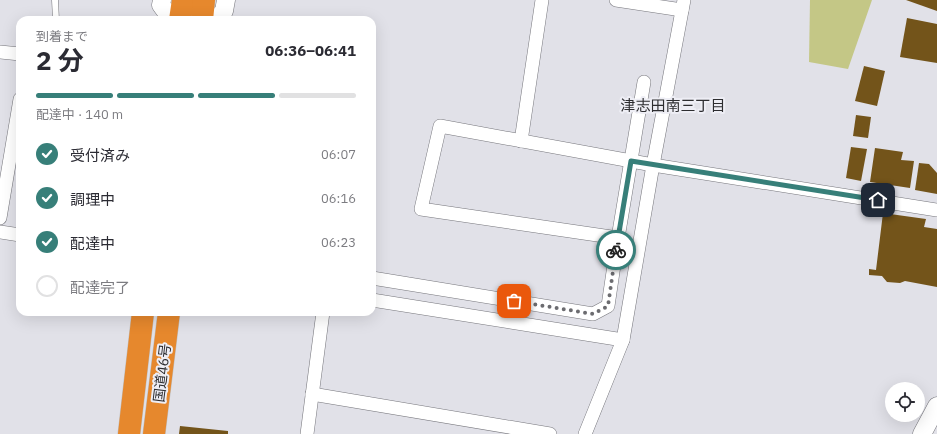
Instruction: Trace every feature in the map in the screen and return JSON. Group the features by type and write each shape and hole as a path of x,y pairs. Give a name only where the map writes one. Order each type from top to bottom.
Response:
{"highway":[{"path":"181,16 183,0"},
{"path":"202,16 204,0"},
{"name":"国道46号","path":"129,434 143,316"},
{"name":"国道46号","path":"154,434 169,316"}],"main road":[{"path":"162,0 161,5 169,16"},
{"path":"220,16 224,11 226,0"},
{"path":"922,434 937,406"}],"street":[{"path":"521,141 542,0"},
{"path":"585,434 623,340 653,165 683,5 616,0"},
{"path":"0,52 16,54"},
{"path":"376,279 593,314 608,306 644,82"},
{"path":"0,213 16,122"},
{"path":"618,238 421,209 440,126 653,165 937,210"},
{"path":"0,232 16,234"},
{"path":"376,301 623,340"},
{"path":"307,434 322,316"},
{"path":"312,394 550,434"}],"lane":[{"path":"55,0 56,16"}],"green space":[{"path":"810,0 872,0 848,69 809,62"}],"building":[{"path":"906,0 937,0 937,11"},
{"path":"907,18 937,24 937,63 900,57"},
{"path":"864,66 885,71 877,106 855,101"},
{"path":"856,115 871,117 868,138 853,136"},
{"path":"851,147 867,149 861,181 846,178"},
{"path":"875,148 903,152 901,160 914,161 910,188 870,182"},
{"path":"919,163 929,164 937,173 937,194 915,190"},
{"path":"883,213 926,219 924,227 937,229 937,287 905,281 900,283 887,282 882,276 869,275 869,269 876,270"},
{"path":"180,426 228,431 228,434 179,434"}],"way so far":[{"path":"514,301 593,314 608,306 616,250"}],"district":[{"name":"津志田南三丁目","path":"673,106"}],"route":[{"path":"616,250 631,161 878,200"}]}
